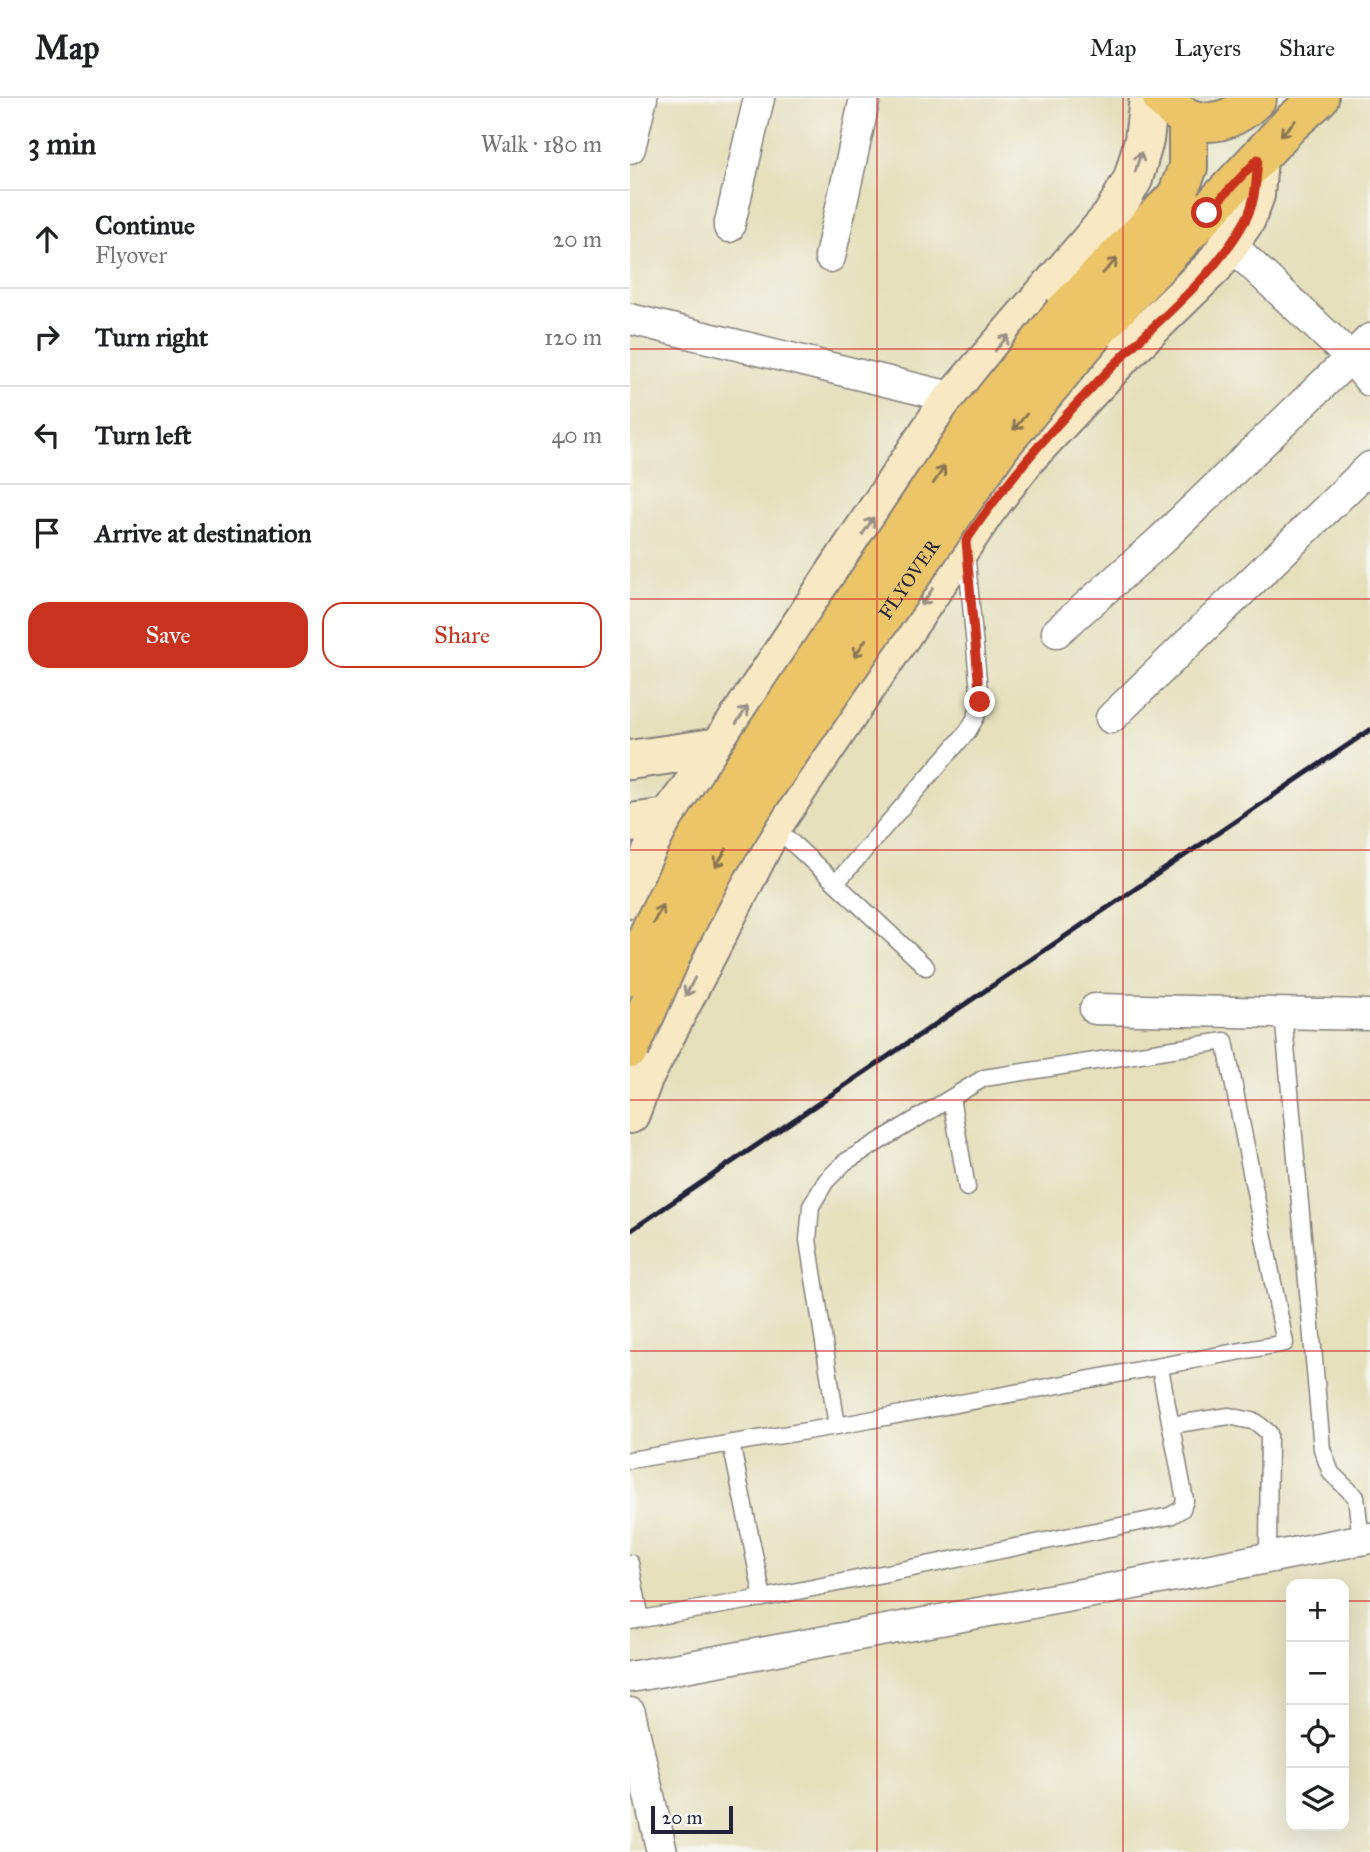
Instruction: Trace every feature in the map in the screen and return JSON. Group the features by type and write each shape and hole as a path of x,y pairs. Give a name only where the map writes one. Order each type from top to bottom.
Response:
{"main road":[{"path":"1175,108 1207,122 1226,120 1243,112 1257,98"},
{"name":"FLYOVER","path":"630,976 696,841 971,428 1064,312 1258,159 1319,98"},
{"name":"FLYOVER","path":"630,1049 690,916 715,868 761,795 1001,445 1094,332 1165,234 1188,167 1175,108"}],"street":[{"path":"630,148 642,98"},
{"path":"729,227 759,98"},
{"path":"830,257 865,98"},
{"path":"630,898 668,819 720,747 943,411 1112,216 1133,179 1144,140 1149,98"},
{"path":"630,1114 643,1080 782,811 966,541 1027,457 1122,356 1214,266 1246,219 1251,207 1255,195 1258,159"},
{"path":"1230,244 1360,348 1370,382"},
{"path":"630,318 955,398"},
{"path":"1057,632 1160,541 1360,348"},
{"path":"1111,718 1370,467"},
{"path":"630,760 720,747"},
{"path":"630,823 782,811"},
{"path":"1096,1009 1370,1015"},
{"path":"630,1676 1366,1539"},
{"path":"630,1713 662,1852"}],"lane":[{"path":"836,883 968,731 976,717 980,702 966,541"},
{"path":"782,811 836,883 926,967"},
{"path":"1283,1013 1321,1449 1331,1474 1356,1497 1366,1539"},
{"path":"630,1460 837,1426 1285,1343 1225,1041 984,1078 845,1162 826,1181 811,1206 808,1240 837,1426"},
{"path":"951,1098 967,1188"},
{"path":"630,1563 635,1620 763,1598 1170,1516 1182,1509 1185,1500 1160,1368"},
{"path":"1171,1425 1229,1416 1256,1422 1269,1433 1268,1558"},
{"path":"732,1443 763,1598"}],"railway":[{"path":"630,1231 1370,730"}],"route":[{"path":"980,702 966,541 1027,457 1122,356 1214,266 1246,219 1255,195 1258,159 1207,213"}]}
